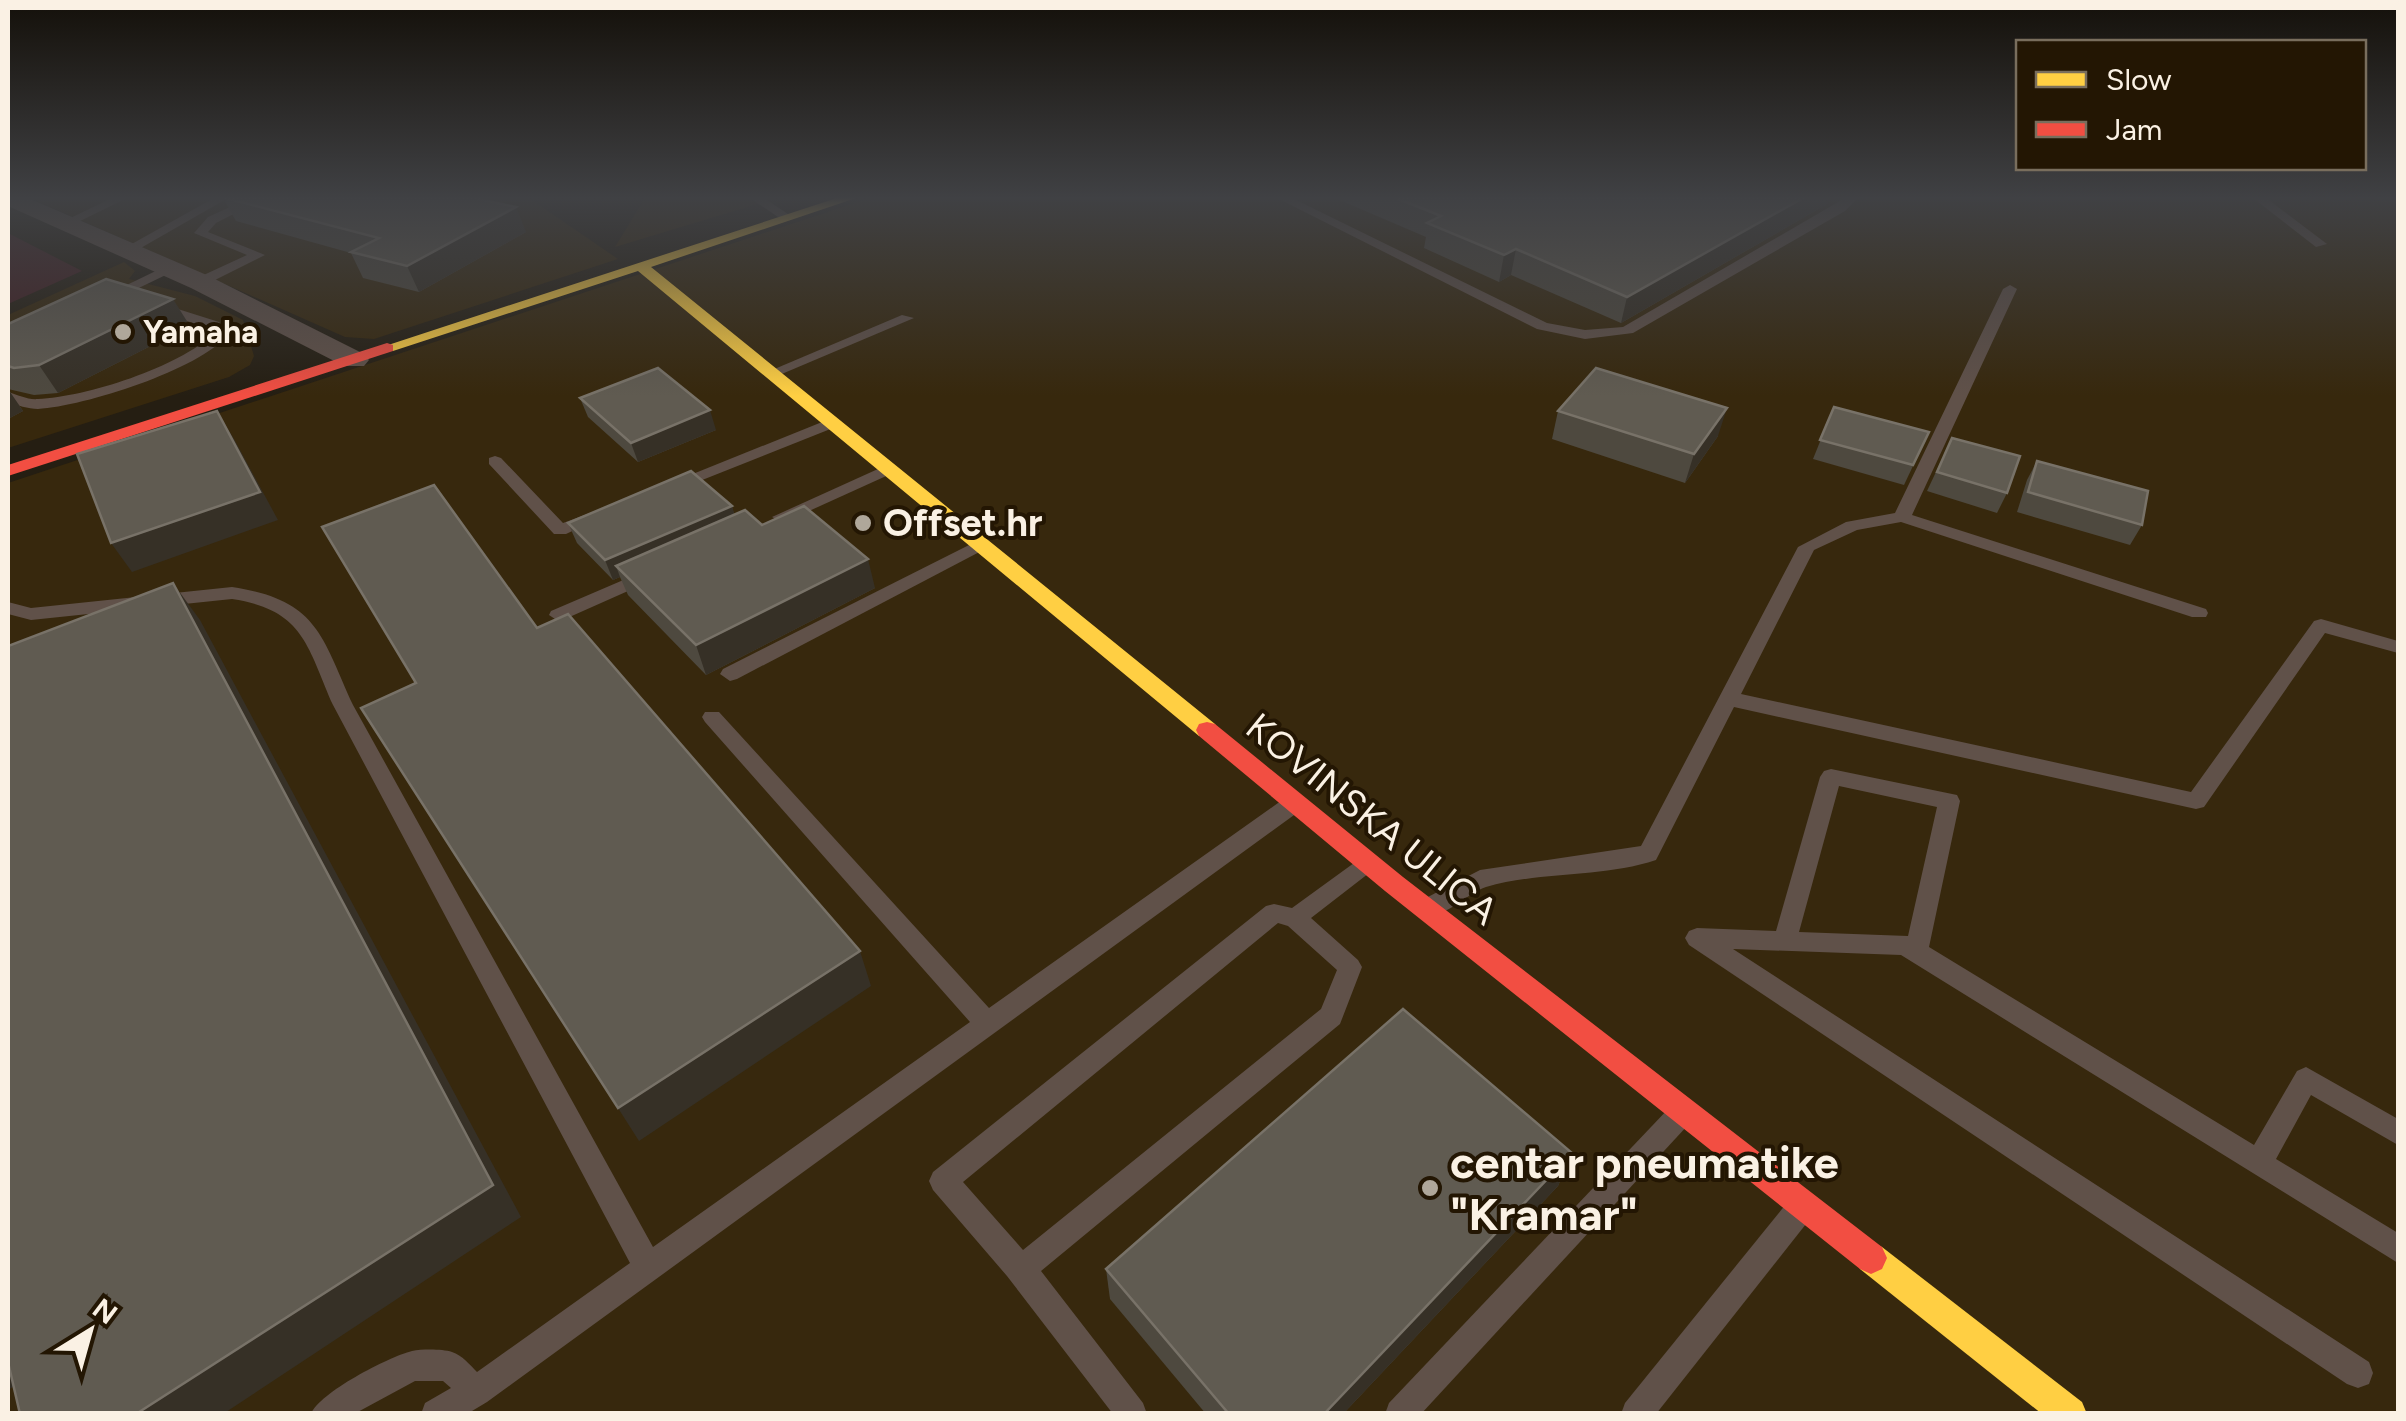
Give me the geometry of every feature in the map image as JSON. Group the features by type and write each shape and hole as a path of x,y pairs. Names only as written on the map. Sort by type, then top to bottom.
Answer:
{"street":[{"path":"158,264 354,360"},
{"path":"8,471 646,264"},
{"name":"KOVINSKA ULICA","path":"641,266 1426,909 2070,1414"}],"lane":[{"path":"200,282 237,264"},
{"path":"1417,264 1542,326 1580,337 1605,337 1628,330 1743,264"},
{"path":"96,303 171,270"},
{"path":"1902,517 2010,289"},
{"path":"8,397 34,405 60,401 194,358 221,335 214,326 194,318 114,295"},
{"path":"772,373 907,318"},
{"path":"646,496 832,422"},
{"path":"496,462 560,530 611,510"},
{"path":"772,521 888,469"},
{"path":"1426,909 1480,880 1648,854 1807,547 1852,526 1902,517 2199,614"},
{"path":"730,674 980,544"},
{"path":"558,615 665,568"},
{"path":"8,608 31,614 232,593 286,604 300,616 343,705 648,1267"},
{"path":"50,633 131,603"},
{"path":"1727,698 2196,801 2322,625 2398,647"},
{"path":"712,717 987,1023"},
{"path":"1784,941 1832,776 1949,801 1916,952"},
{"path":"436,1414 476,1391 1295,802"},
{"path":"1296,918 1368,862"},
{"path":"1020,1270 1332,1016 1350,967 1296,918 1274,913 943,1181 983,1222 1020,1270 1132,1414"},
{"path":"2358,1373 1697,938 1904,944 2398,1249"},
{"path":"2260,1161 2306,1079 2398,1133"},
{"path":"1400,1414 1684,1111"},
{"path":"1636,1414 1804,1204"},
{"path":"326,1414 413,1366 448,1366 476,1391"}],"shaded area":[{"path":"8,264 69,264 82,271 8,304"},
{"path":"119,264 127,264 135,271 129,279 195,296 243,320 254,356 250,365 229,377 8,448 8,315"},
{"path":"180,264 602,264 374,339 345,337"},
{"path":"669,264 2398,264 2398,1413 8,1413 8,483"}],"building":[{"path":"1551,264 1685,264 1627,297"},
{"path":"106,279 173,299 39,365 8,366 8,324"},
{"path":"658,368 710,410 631,443 580,398"},
{"path":"1596,368 1727,408 1694,454 1558,411"},
{"path":"1834,407 1929,432 1913,465 1820,440"},
{"path":"217,411 260,492 111,543 77,454"},
{"path":"1952,438 2020,456 2007,493 1937,472"},
{"path":"2037,461 2148,491 2142,525 2028,492"},
{"path":"691,471 732,506 605,560 568,523"},
{"path":"434,485 537,628 568,614 860,951 618,1108 361,708 416,683 322,527"},
{"path":"804,506 868,559 696,645 616,566 745,510 762,525"},
{"path":"173,583 493,1185 136,1414 20,1414 8,1362 8,646"},
{"path":"1403,1009 1572,1153 1324,1414 1229,1414 1106,1269"}],"traffic: slow":[{"path":"387,348 645,264"},
{"path":"641,266 1207,730"},
{"path":"1871,1258 2070,1414"}],"traffic: jam":[{"path":"8,471 387,348"},
{"path":"1207,730 1394,884 1871,1258"}],"place":[{"name":"Yamaha","path":"123,332"},
{"name":"Offset.hr","path":"863,523"},
{"name":"centar pneumatike \"Kramar\"","path":"1430,1188"}]}
